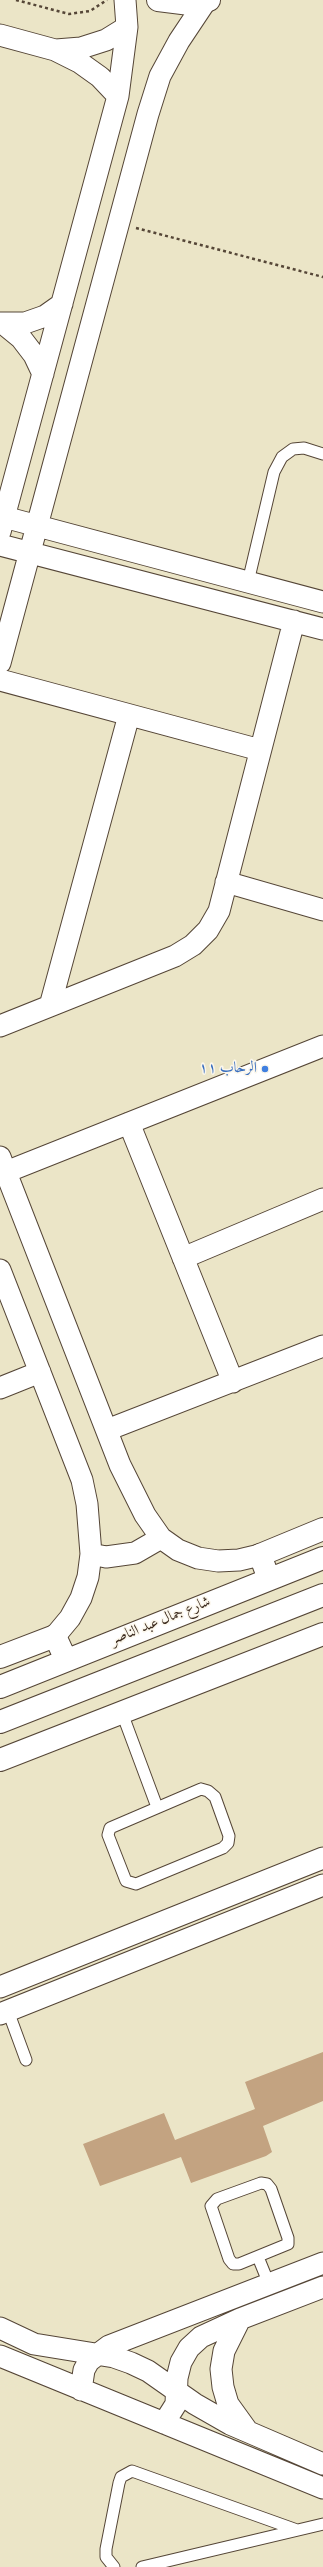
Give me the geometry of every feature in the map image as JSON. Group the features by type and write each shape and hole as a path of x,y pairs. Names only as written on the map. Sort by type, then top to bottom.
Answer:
{"main road":[{"path":"158,0 175,4 207,1"},
{"path":"269,1579 260,1555 323,1529"},
{"name":"شارع جمال عبد الناصر","path":"0,1687 323,1558"},
{"path":"0,1722 323,1594"},
{"path":"0,1760 323,1634"},
{"path":"0,1657 55,1636 66,1660"}],"street":[{"path":"125,0 128,27 118,96 2,525 37,526 323,602"},
{"path":"0,663 148,114 160,76 179,41 207,1"},
{"path":"56,50 81,48 106,40 128,27"},
{"path":"0,35 56,50 100,77 118,96"},
{"path":"2,324 25,323 45,316 62,304"},
{"path":"2,324 21,338 34,355 42,374"},
{"path":"0,545 323,629"},
{"path":"0,1026 175,956 193,945 208,930 218,911 294,621"},
{"path":"0,680 260,750"},
{"path":"50,1006 129,715"},
{"path":"226,882 323,910"},
{"path":"260,1555 240,1560 218,1561 198,1558 178,1550 161,1538 131,1491 3,1164 129,1124 323,1045"},
{"path":"129,1124 233,1382"},
{"path":"183,1258 323,1199"},
{"path":"0,1270 82,1480 90,1523 91,1554 88,1577 81,1598 70,1618 55,1636"},
{"path":"106,1430 323,1346"},
{"path":"0,1388 40,1372"},
{"path":"91,1554 106,1557 135,1553 161,1538"},
{"path":"0,1987 323,1858"},
{"path":"4,2013 323,1885"},
{"path":"75,1957 84,1981"},
{"path":"81,2390 84,2370 96,2354 122,2339 323,2263"},
{"path":"164,2423 176,2404 178,2392 177,2378 181,2362 189,2348 201,2337 240,2319 323,2287"},
{"path":"240,2319 224,2351 221,2369 228,2404 237,2420 249,2433"},
{"path":"0,2328 34,2344 96,2354 131,2363 153,2374 212,2415 249,2433 323,2464"},
{"path":"0,2356 323,2488"}],"lane":[{"path":"248,582 274,472 282,457 293,448 304,448 323,454"},
{"path":"122,1712 157,1807"},
{"path":"201,1789 208,1791 214,1797 229,1836 228,1843 223,1848 136,1884 130,1884 126,1881 108,1835 110,1828 157,1807 201,1789"},
{"path":"4,2013 26,2060"},
{"path":"264,2183 271,2189 289,2241 286,2247 258,2257 236,2265 230,2262 211,2206 217,2199 264,2183"},
{"path":"258,2257 269,2284"},
{"path":"114,2567 106,2557 106,2549 121,2477 132,2471 297,2530"},
{"path":"142,2567 323,2524"}],"path":[{"path":"16,0 69,14 90,11 107,0"},
{"path":"118,224 323,277"}],"building":[{"path":"323,2052 323,2101 263,2126 272,2152 266,2156 191,2183 181,2157 100,2186 83,2144 164,2113 175,2140 255,2109 245,2082"}],"place":[{"name":"الرحاب ١١","path":"265,1069"}]}
